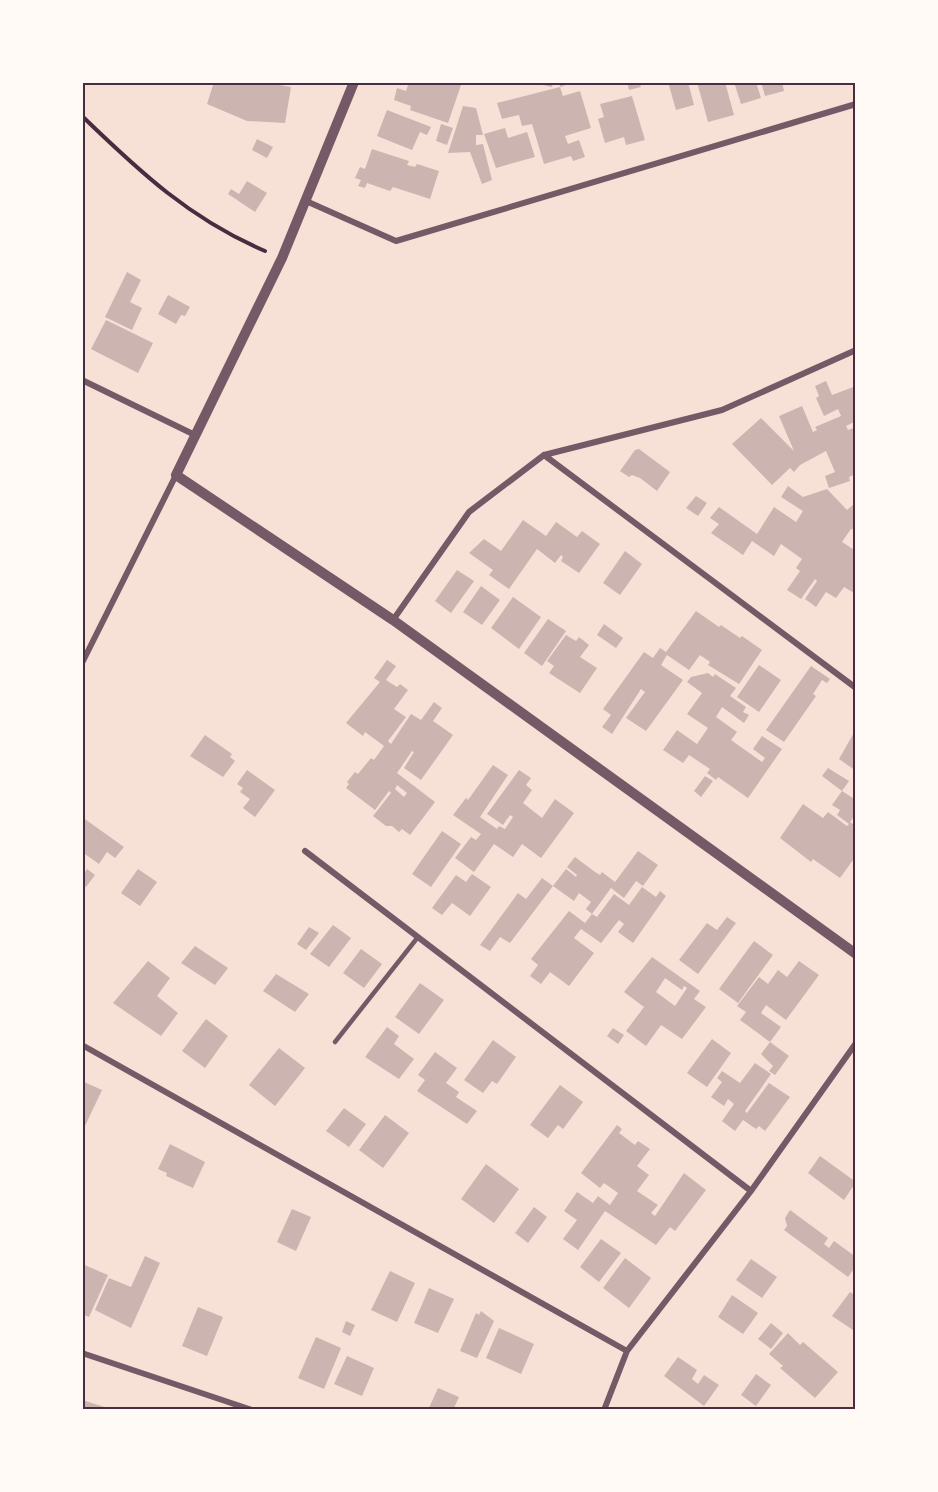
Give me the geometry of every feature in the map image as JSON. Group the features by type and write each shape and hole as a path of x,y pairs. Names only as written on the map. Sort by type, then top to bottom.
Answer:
{"street":[{"path":"82,663 282,258 352,84"},
{"path":"306,201 396,241 855,104"},
{"path":"393,620 469,512 544,455 722,410 855,350"},
{"path":"82,380 195,435"},
{"path":"544,455 855,688"},
{"path":"176,475 393,620 855,954"},
{"path":"305,851 751,1191"},
{"path":"604,1410 627,1351 751,1191 855,1043"},
{"path":"82,1046 627,1351"},
{"path":"82,1353 252,1410"}],"lane":[{"path":"335,1042 418,937"}],"path":[{"path":"82,116 147,180 229,236 282,258"}],"building":[{"path":"214,82 263,82 291,87 285,123 247,121 207,104"},
{"path":"409,82 454,82 461,85 448,123 410,110 411,106 394,100 397,88 406,91"},
{"path":"530,82 553,82 552,87"},
{"path":"560,82 574,82 560,87"},
{"path":"627,82 639,82 641,87 629,90"},
{"path":"668,82 688,82 694,105 676,110"},
{"path":"697,82 725,82 734,115 708,122"},
{"path":"734,82 756,82 761,98 741,104"},
{"path":"761,82 782,82 784,91 765,96"},
{"path":"560,87 563,96 580,91 591,128 565,136 568,144 579,140 585,157 573,161 571,156 544,164 532,124 522,126 519,115 502,119 497,103"},
{"path":"632,96 645,140 626,145 624,137 605,143 598,119 604,117 600,104"},
{"path":"463,106 476,108 483,135 476,135 476,145 483,144 492,180 482,184 470,152 448,153"},
{"path":"387,110 431,127 427,135 420,132 412,150 377,136"},
{"path":"441,124 453,128 447,145 436,141"},
{"path":"505,128 508,138 527,132 535,157 496,168 484,134"},
{"path":"257,139 273,147 267,158 252,150"},
{"path":"372,149 409,161 407,165 415,167 417,164 439,171 430,199 393,187 390,191 367,183 365,188 358,186 361,180 355,178 360,167 365,169"},
{"path":"247,181 267,193 255,212 228,194 231,189 239,194"},
{"path":"127,272 141,280 130,302 142,308 132,330 105,317"},
{"path":"168,295 190,307 185,316 181,315 176,324 158,314"},
{"path":"106,320 153,343 138,373 91,349"},
{"path":"826,381 832,395 856,386 856,421 846,426 848,430 856,427 856,474 849,477 850,481 829,488 825,476 835,472 826,451 800,465 794,472 790,468 772,485 732,444 761,418 794,451 779,416 802,406 813,432 817,430 815,427 841,416 838,409 824,416 816,398 819,396 815,386"},
{"path":"639,449 670,472 657,491 640,478 632,475 629,477 620,471 635,450"},
{"path":"788,486 803,497 827,489 847,510 855,503 853,500 856,497 856,530 851,529 842,542 856,551 856,594 844,587 836,598 826,592 816,607 805,599 817,581 815,579 801,599 787,590 800,571 796,568 802,559 781,544 774,556 752,541 743,555 711,533 719,524 710,518 719,507 757,534 774,507 796,522 803,511 781,497"},
{"path":"696,496 707,503 698,516 686,508"},
{"path":"523,520 546,536 556,522 577,537 582,531 600,544 579,573 561,561 563,557 561,555 555,563 537,549 509,589 489,575 493,570 469,553 484,539 501,551"},
{"path":"625,551 642,564 620,595 603,583"},
{"path":"457,570 474,581 451,613 435,601"},
{"path":"481,586 500,600 482,625 463,612"},
{"path":"513,597 541,617 519,649 491,628"},
{"path":"696,611 719,627 721,625 740,638 742,636 762,650 739,684 708,665 710,662 700,655 689,670 667,655 661,665 683,680 646,731 626,718 645,692 641,689 612,734 602,727 611,715 603,709 644,652 653,658 660,648 666,652"},
{"path":"548,619 566,631 542,666 524,653"},
{"path":"604,624 623,638 616,648 597,635"},
{"path":"566,635 576,641 579,637 589,645 580,657 597,668 580,693 549,673 554,666 547,661"},
{"path":"387,660 396,666 386,680 397,687 400,684 408,690 394,709 406,717 388,741 391,744 411,714 421,720 434,702 442,708 433,721 453,735 421,780 404,768 414,752 412,751 397,773 435,802 410,835 402,829 399,832 392,826 386,826 373,816 391,793 389,791 375,810 346,788 349,784 347,782 355,772 358,774 371,758 374,760 384,746 365,732 363,736 346,723 380,682 374,678","holes":["397,785 407,793 404,797 395,789"]},
{"path":"759,665 781,680 759,712 737,697"},
{"path":"811,666 830,679 827,683 822,680 813,694 816,696 784,742 766,730"},
{"path":"708,673 713,677 715,674 736,688 730,696 746,707 743,712 749,715 744,723 722,707 716,717 737,732 731,740 762,762 765,758 753,749 762,736 782,749 748,798 718,777 716,780 707,773 710,769 689,755 683,763 663,750 677,730 697,744 708,728 687,714 702,693 687,682 691,677"},
{"path":"856,729 856,771 839,759"},
{"path":"205,735 232,754 230,757 235,761 223,777 190,756"},
{"path":"493,765 508,775 480,817 497,829 499,826 505,829 513,817 510,815 503,825 487,814 519,770 531,778 526,785 532,790 523,803 542,818 555,799 574,813 541,858 522,844 513,857 494,844 474,872 455,858 471,837 476,840 481,834 453,815 466,798 468,800"},
{"path":"828,768 849,781 842,791 822,776"},
{"path":"247,770 275,790 255,817 243,808 250,799 240,792 243,788 237,784"},
{"path":"705,776 713,781 701,797 694,791"},
{"path":"842,791 856,800 856,819 853,818 850,822 856,826 856,856 840,878 813,859 811,862 780,838 803,804 823,818 828,812 847,826 849,824 837,815 840,810 832,805"},
{"path":"82,817 124,847 115,858 107,852 99,864 82,852"},
{"path":"442,831 461,844 431,887 412,874"},
{"path":"638,851 658,865 643,886 636,881 624,898 611,888 592,914 586,909 591,902 579,893 574,901 553,886 566,869 576,877 577,875 567,867 575,857 595,872 600,875 602,872 615,882"},
{"path":"87,869 95,875 86,887 82,884 82,876"},
{"path":"138,869 157,882 140,906 121,893"},
{"path":"472,874 491,887 470,916 452,903 442,915 432,908 456,875 466,882"},
{"path":"542,878 553,886 510,943 500,937 490,951 480,945 518,893 526,899"},
{"path":"642,887 656,897 660,891 666,896 633,943 618,932 624,924 619,920 601,943 581,929 574,938 594,953 569,986 550,972 541,984 530,976 538,965 531,959 569,911 585,923 592,914 597,917 614,894 629,905"},
{"path":"727,917 736,923 698,974 679,960 707,923 717,930"},
{"path":"333,925 351,938 329,967 310,954"},
{"path":"309,927 319,933 306,950 297,944"},
{"path":"754,941 773,955 738,1003 719,989"},
{"path":"195,946 228,968 215,985 181,963"},
{"path":"361,949 382,964 364,988 343,973"},
{"path":"652,957 700,991 694,999 706,1007 682,1039 661,1025 646,1046 626,1031 644,1007 624,992","holes":["665,978 682,990 684,986 687,988 675,1006 656,992"]},
{"path":"148,961 170,978 157,996 178,1013 161,1036 113,1003"},
{"path":"799,961 819,975 786,1020 766,1005 761,1013 781,1027 770,1042 740,1020 746,1012 737,1006 759,977 768,984 778,970 787,977"},
{"path":"276,974 309,994 295,1012 263,991"},
{"path":"420,983 444,1000 419,1034 395,1017"},
{"path":"206,1019 228,1036 205,1068 182,1051"},
{"path":"387,1027 399,1036 394,1044 414,1059 399,1079 365,1057"},
{"path":"613,1028 624,1035 618,1044 607,1036"},
{"path":"712,1039 731,1053 707,1087 687,1073"},
{"path":"493,1040 516,1057 497,1084 492,1081 483,1093 464,1080"},
{"path":"770,1042 789,1056 775,1075 769,1071 773,1066 761,1054"},
{"path":"279,1048 305,1068 275,1106 249,1085"},
{"path":"435,1052 457,1068 446,1083 459,1092 456,1097 477,1111 467,1124 417,1091 425,1080 418,1075"},
{"path":"755,1063 771,1074 745,1111 747,1113 769,1083 790,1097 765,1131 759,1126 756,1129 743,1120 735,1131 722,1121 734,1104 728,1099 724,1106 711,1097 722,1082 717,1078 722,1071 740,1083"},
{"path":"82,1081 102,1090 85,1126 82,1126"},
{"path":"560,1085 583,1102 563,1129 558,1125 548,1138 530,1125"},
{"path":"344,1108 366,1124 349,1147 326,1131"},
{"path":"385,1115 409,1133 383,1168 359,1150"},
{"path":"617,1125 622,1129 619,1133 635,1145 638,1141 650,1149 637,1166 649,1175 637,1191 658,1205 651,1213 655,1216 684,1173 706,1190 675,1231 670,1227 656,1245 605,1211 578,1250 563,1239 577,1220 564,1211 577,1192 593,1203 598,1196 610,1205 618,1193 604,1183 600,1188 581,1173"},
{"path":"170,1144 205,1162 193,1188 166,1176 167,1173 158,1169"},
{"path":"820,1156 856,1182 844,1200 808,1173"},
{"path":"486,1164 519,1189 494,1223 461,1199"},
{"path":"534,1207 547,1217 528,1243 515,1233"},
{"path":"292,1209 311,1217 296,1251 277,1242"},
{"path":"790,1210 828,1238 824,1244 829,1248 834,1241 856,1257 856,1266 848,1277 784,1230 787,1226 785,1218"},
{"path":"601,1239 621,1253 599,1282 580,1267"},
{"path":"145,1256 160,1263 131,1328 95,1310 109,1278 131,1287"},
{"path":"625,1258 651,1278 629,1308 603,1288"},
{"path":"751,1259 777,1277 762,1298 736,1280"},
{"path":"82,1264 108,1275 89,1317 82,1314"},
{"path":"390,1271 415,1283 397,1322 371,1310"},
{"path":"429,1288 454,1299 438,1333 414,1323"},
{"path":"850,1292 856,1296 856,1332 832,1316"},
{"path":"732,1295 758,1313 743,1334 718,1317"},
{"path":"198,1307 223,1317 207,1356 182,1346"},
{"path":"481,1311 494,1321 477,1358 460,1351 476,1313 479,1315"},
{"path":"346,1321 355,1325 350,1336 342,1332"},
{"path":"771,1323 783,1333 771,1349 758,1339"},
{"path":"499,1328 534,1344 521,1374 486,1358"},
{"path":"788,1333 800,1345 803,1342 838,1372 815,1398 780,1368 783,1366 769,1354"},
{"path":"316,1337 341,1348 324,1389 298,1378"},
{"path":"347,1356 374,1368 362,1396 334,1384"},
{"path":"678,1357 697,1370 692,1379 698,1384 704,1375 719,1385 704,1406 664,1376"},
{"path":"756,1374 771,1385 756,1406 741,1395"},
{"path":"438,1388 459,1397 453,1410 428,1410"},
{"path":"82,1400 111,1409 111,1410 82,1410"}]}
